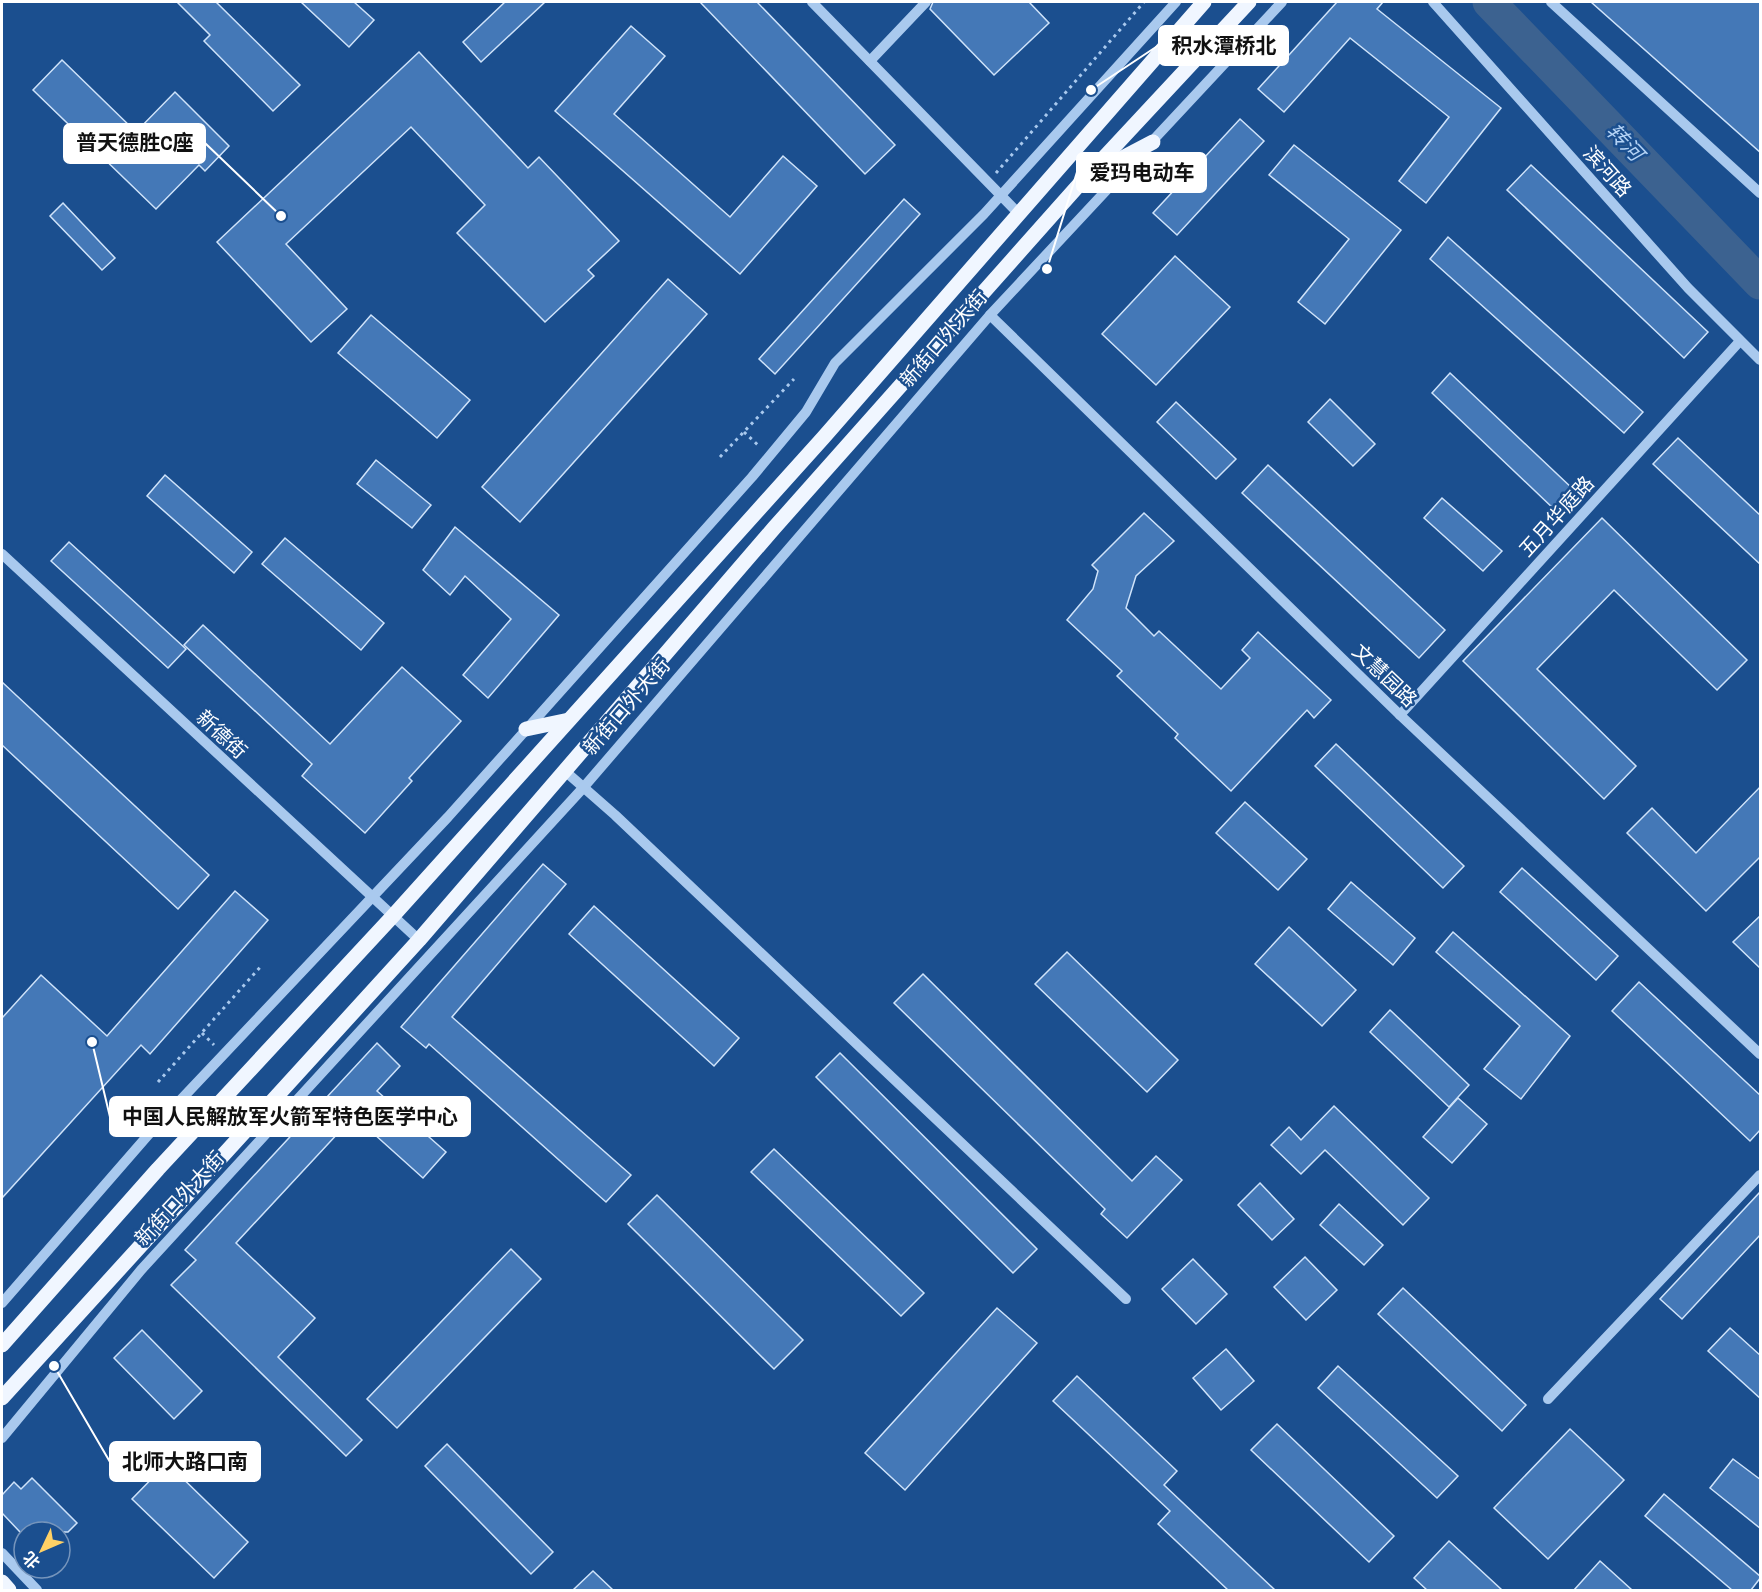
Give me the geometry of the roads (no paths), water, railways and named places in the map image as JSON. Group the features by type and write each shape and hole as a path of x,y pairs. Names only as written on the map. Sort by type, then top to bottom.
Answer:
{"main road":[{"name":"新街口外大街","path":"2,1345 198,1124 392,917 815,446 1204,2"},
{"name":"新街口外大街","path":"2,1398 418,940 566,772 774,528 1085,178 1249,2"},
{"path":"1085,178 1153,141"},
{"path":"526,729 569,720"},
{"path":"2,1582 9,1590"}],"street":[{"path":"812,2 1018,213"},
{"path":"870,61 926,2"},
{"path":"2,1303 156,1126 372,898 752,477 806,412 836,363 1001,196 1176,2"},
{"name":"新街口外大街","path":"2,1438 141,1270 583,788 990,315 1282,2"},
{"name":"滨河路","path":"1433,2 1674,272 1761,360"},
{"path":"1551,2 1761,193"},
{"name":"文慧园路","path":"990,315 1400,716 1761,1054"},
{"name":"五月华庭路","path":"1400,716 1740,341"},
{"name":"新德街","path":"2,554 418,940"},
{"path":"566,772 615,814 1126,1299"},
{"path":"1548,1399 1761,1175"},
{"path":"2,1553 37,1590"}],"waterway":[{"name":"转河","path":"1489,2 1760,283"}],"place":[{"name":"积水潭桥北","path":"1091,90"},
{"name":"普天德胜C座","path":"281,216"},
{"name":"爱玛电动车","path":"1047,269"},
{"name":"中国人民解放军火箭军特色医学中心","path":"92,1042"},
{"name":"北师大路口南","path":"54,1366"}]}
